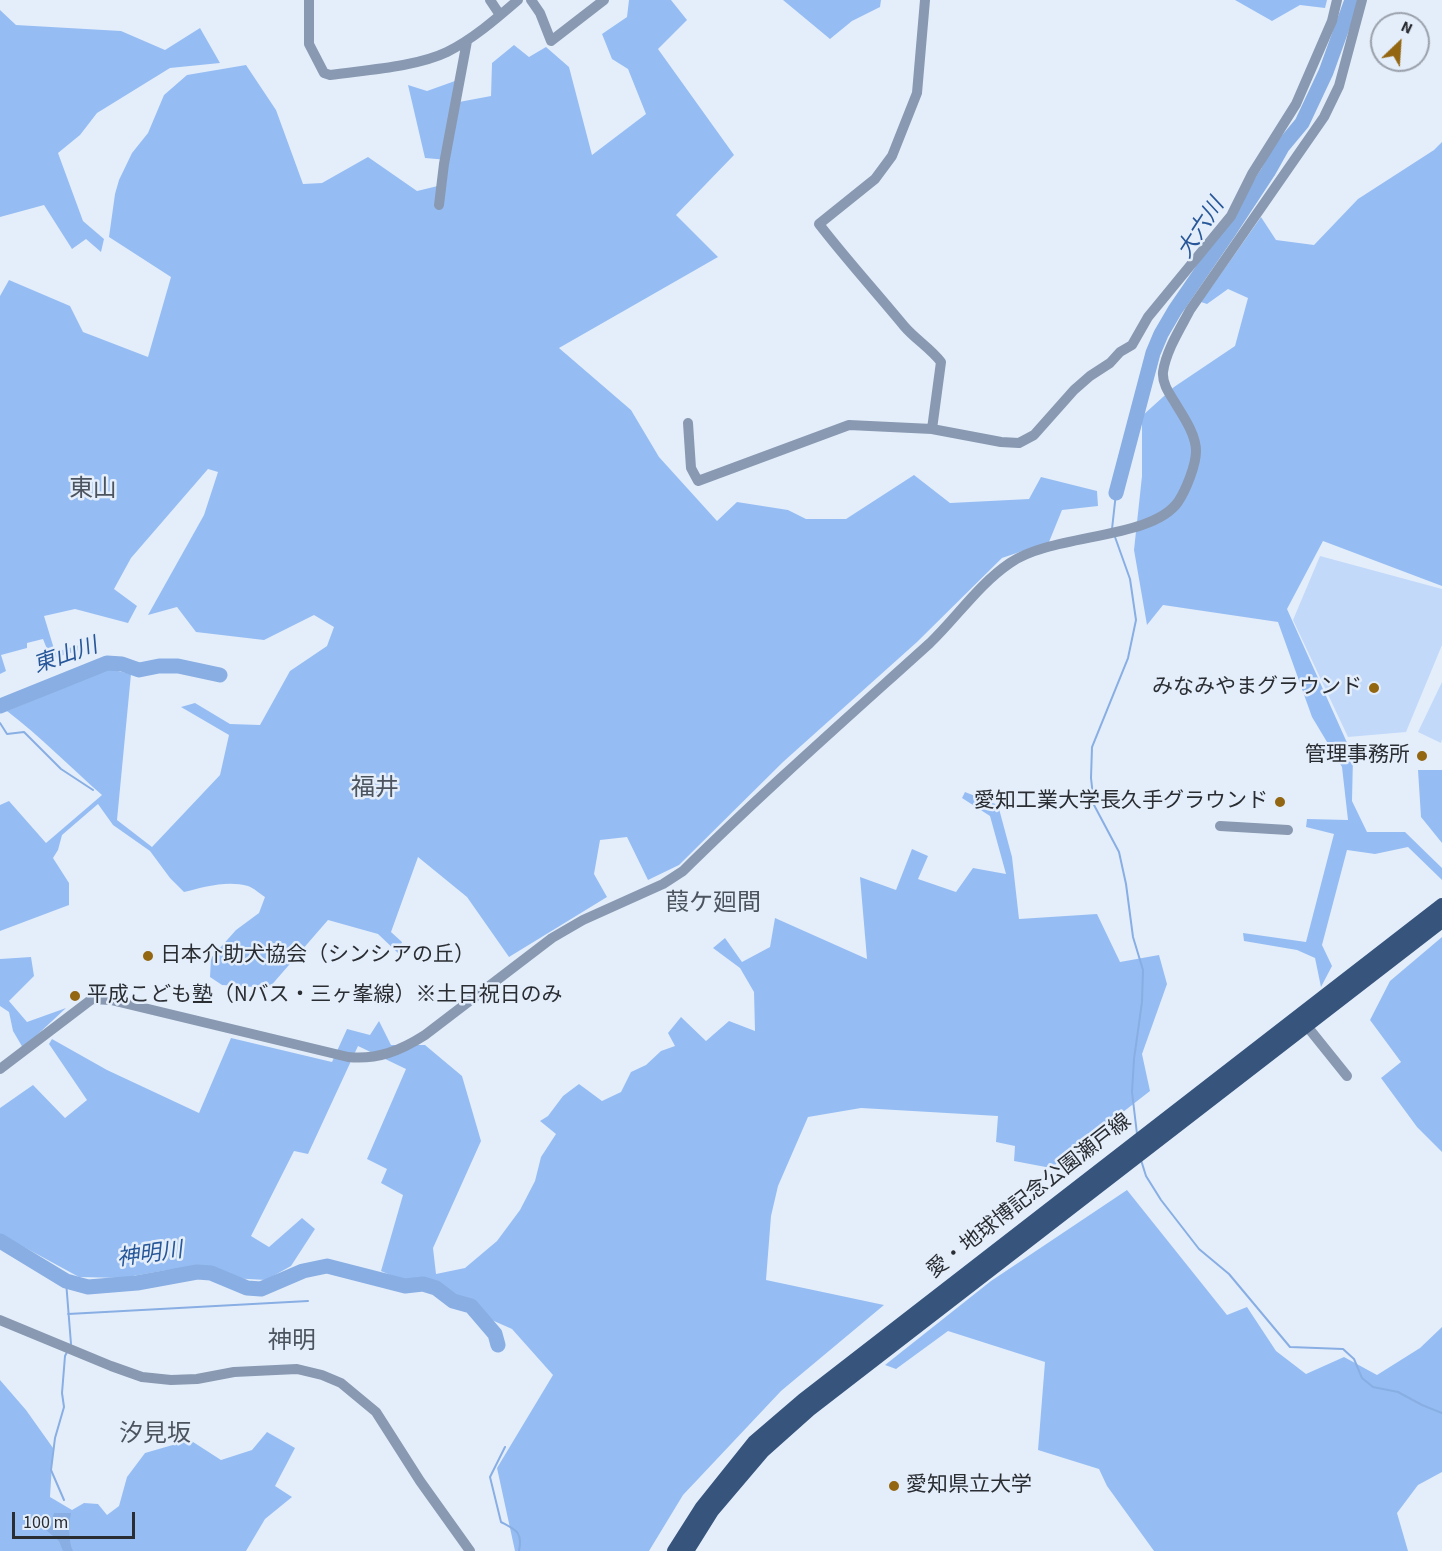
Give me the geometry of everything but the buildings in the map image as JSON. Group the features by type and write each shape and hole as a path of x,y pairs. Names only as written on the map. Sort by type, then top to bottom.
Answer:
{"main road":[{"name":"愛・地球博記念公園瀬戸線","path":"1303,1021 1442,905"},
{"name":"愛・地球博記念公園瀬戸線","path":"687,1551 712,1511 763,1451 808,1410 1230,1075 1442,921"},
{"name":"愛・地球博記念公園瀬戸線","path":"674,1551 702,1507 754,1442 810,1395 1126,1158"}],"street":[{"path":"309,0 309,44 324,73 330,75 397,65 437,56 467,41 518,0"},
{"path":"490,0 500,15"},
{"path":"531,0 540,12 551,41 604,0"},
{"path":"925,0 917,93 892,156 875,179 819,224 869,287 940,362 932,429"},
{"path":"688,423 691,468 698,481 849,425 932,429 1001,442 1019,443 1034,435 1074,390 1132,345 1148,317 1231,216 1252,174 1296,104 1332,21 1337,0"},
{"path":"0,1069 92,999 111,1000 348,1057 365,1058 387,1054 405,1047 425,1035 552,938 583,920 663,884 683,871 937,636 991,578 1009,563 1025,554 1071,540 1129,529 1160,518 1178,503 1190,478 1196,451 1190,428 1165,385 1163,373 1167,358 1190,310 1324,117 1339,86 1362,0"},
{"path":"439,205 444,164 467,41"},
{"path":"1220,826 1288,830"},
{"path":"1303,1021 1347,1076"},
{"path":"0,1320 142,1377 171,1380 234,1372 297,1369 340,1383 376,1412 420,1481 470,1551"}],"shaded area":[{"path":"629,0 671,0 687,20 658,49 734,155 676,215 718,257 559,348 631,410 659,457 717,521 737,502 788,510 806,519 846,519 914,475 950,503 1029,499 1041,477 1097,491 1098,506 1062,510 1049,542 1002,558 917,642 783,762 679,865 648,880 627,837 600,840 594,874 607,897 509,957 467,897 418,857 391,932 402,942 398,953 378,934 328,920 269,988 222,985 210,977 211,958 236,930 259,913 265,897 248,886 240,884 216,885 184,892 170,878 150,851 113,825 98,804 62,835 53,858 69,883 69,905 0,931 0,805 9,801 46,843 102,795 7,711 109,669 131,674 117,820 152,847 220,775 229,735 181,707 195,703 230,724 260,725 290,671 327,646 334,627 314,615 264,640 196,632 177,607 148,615 204,515 218,472 208,469 131,558 114,589 137,606 128,623 75,609 44,616 55,652 83,644 83,649 51,659 43,639 27,643 27,648 1,655 6,671 0,674 0,296 9,280 70,306 83,332 148,357 171,277 109,237 115,194 132,153 148,133 164,95 187,75 246,65 276,110 303,184 322,183 368,157 417,191 446,184 448,160 425,158 408,85 427,91 455,81 459,102 491,96 492,63 514,45 529,57 546,47 569,67 592,155 646,114 628,69 612,59 602,34 627,17"},
{"path":"783,0 881,0 880,7 852,21 830,39"},
{"path":"1235,0 1327,0 1325,8 1300,5 1272,21"},
{"path":"0,10 16,25 121,31 165,50 200,28 220,63 170,68 97,113 80,135 58,153 83,221 104,239 101,252 86,239 72,249 44,205 0,217"},
{"path":"1442,142 1442,586 1323,541 1287,609 1353,756 1352,801 1367,832 1405,832 1442,868 1442,880 1408,847 1375,854 1347,850 1322,945 1332,966 1321,987 1315,958 1297,950 1244,941 1243,933 1306,942 1334,834 1306,827 1307,819 1348,820 1342,767 1312,717 1278,622 1163,605 1147,625 1134,550 1142,476 1142,416 1174,387 1235,346 1248,298 1228,289 1207,304 1201,302 1261,217 1276,240 1314,245 1358,199 1434,150"},
{"name":"みなみやまグラウンド","path":"1320,556 1442,589 1442,645 1406,732 1348,737 1293,620"},
{"path":"1442,682 1442,739 1441,743 1418,732"},
{"path":"1418,770 1442,770 1442,843 1421,817"},
{"path":"965,792 998,805 1012,857 1019,919 1097,914 1120,962 1159,955 1167,984 1142,1054 1150,1091 1051,1168 1014,1161 1015,1146 996,1142 998,1116 861,1108 808,1117 778,1186 771,1216 766,1280 884,1305 781,1391 683,1495 649,1551 515,1551 497,1468 553,1375 512,1329 381,1271 403,1195 381,1183 387,1169 367,1159 406,1069 358,1046 308,1154 294,1151 251,1236 269,1247 302,1218 315,1229 291,1266 266,1280 231,1278 211,1268 167,1270 122,1278 79,1277 0,1234 0,1108 33,1085 65,1118 87,1100 49,1044 52,1039 107,1070 199,1113 231,1038 332,1062 347,1029 370,1035 379,1021 391,1045 425,1045 462,1076 481,1141 433,1248 436,1274 465,1268 497,1241 520,1210 535,1181 541,1157 556,1134 540,1121 548,1116 563,1096 579,1084 602,1101 621,1092 631,1072 646,1065 661,1051 675,1046 668,1033 681,1017 706,1041 729,1021 755,1031 754,992 740,968 713,948 725,938 742,962 770,947 775,918 867,959 860,877 896,890 912,849 928,856 918,879 956,892 973,868 1006,874 990,816 962,798"},
{"path":"1442,937 1442,1152 1417,1127 1381,1078 1401,1062 1370,1020 1390,981"},
{"path":"31,957 34,976 9,1001 27,1022 66,1008 23,1048 13,1031 9,1012 0,1006 0,959"},
{"path":"1127,1190 1227,1315 1247,1307 1276,1351 1306,1374 1344,1357 1377,1375 1420,1348 1442,1327 1442,1472 1418,1485 1397,1513 1408,1551 1154,1551 1107,1486 1099,1469 1038,1450 1045,1362 948,1331 896,1369 885,1365 991,1281"},
{"path":"0,1380 26,1410 53,1448 50,1497 72,1510 84,1503 98,1504 107,1515 119,1506 127,1477 145,1453 190,1440 221,1460 252,1450 267,1432 295,1448 275,1486 292,1497 265,1519 246,1551 0,1551"},
{"path":"54,1513 71,1513 69,1527 73,1551 63,1551 59,1541 46,1530 51,1524"}],"waterway":[{"name":"大六川","path":"1116,493 1153,353 1161,334 1268,172 1282,147 1302,123 1326,72 1352,0"},
{"path":"1112,529 1116,493"},
{"path":"1115,537 1130,579 1136,620 1128,658 1092,747 1091,778 1094,805 1119,852 1133,937 1143,970 1142,1002 1132,1092 1137,1134"},
{"name":"東山川","path":"0,706 107,663 122,664 139,670 159,666 178,666 220,675"},
{"path":"0,723 7,734 24,732 61,769 93,790"},
{"path":"1141,1160 1146,1176 1161,1200 1199,1249 1229,1274 1290,1347 1343,1349 1354,1359 1362,1378 1373,1387 1398,1392 1442,1413"},
{"name":"神明川","path":"0,1241 66,1281 88,1287 137,1283 197,1272 211,1273 247,1288 261,1289 303,1271 327,1266 405,1286 423,1284 436,1288 453,1301 471,1306 495,1334 498,1345"},
{"path":"66,1281 71,1344"},
{"path":"68,1314 308,1301"},
{"path":"64,1500 51,1470 55,1438 64,1407 62,1393 67,1352"},
{"path":"505,1447 490,1477 501,1522 517,1532 520,1540 519,1551"}],"place":[{"name":"みなみやまグラウンド","path":"1374,688"},
{"name":"管理事務所","path":"1422,756"},
{"name":"愛知工業大学長久手グラウンド","path":"1280,802"},
{"name":"日本介助犬協会（シンシアの丘）","path":"148,956"},
{"name":"平成こども塾（Nバス・三ヶ峯線）※土日祝日のみ","path":"75,996"},
{"name":"愛知県立大学","path":"894,1486"}],"district":[{"name":"東山","path":"93,491"},
{"name":"福井","path":"375,790"},
{"name":"葭ケ廻間","path":"713,905"},
{"name":"神明","path":"292,1343"},
{"name":"汐見坂","path":"155,1436"}]}
